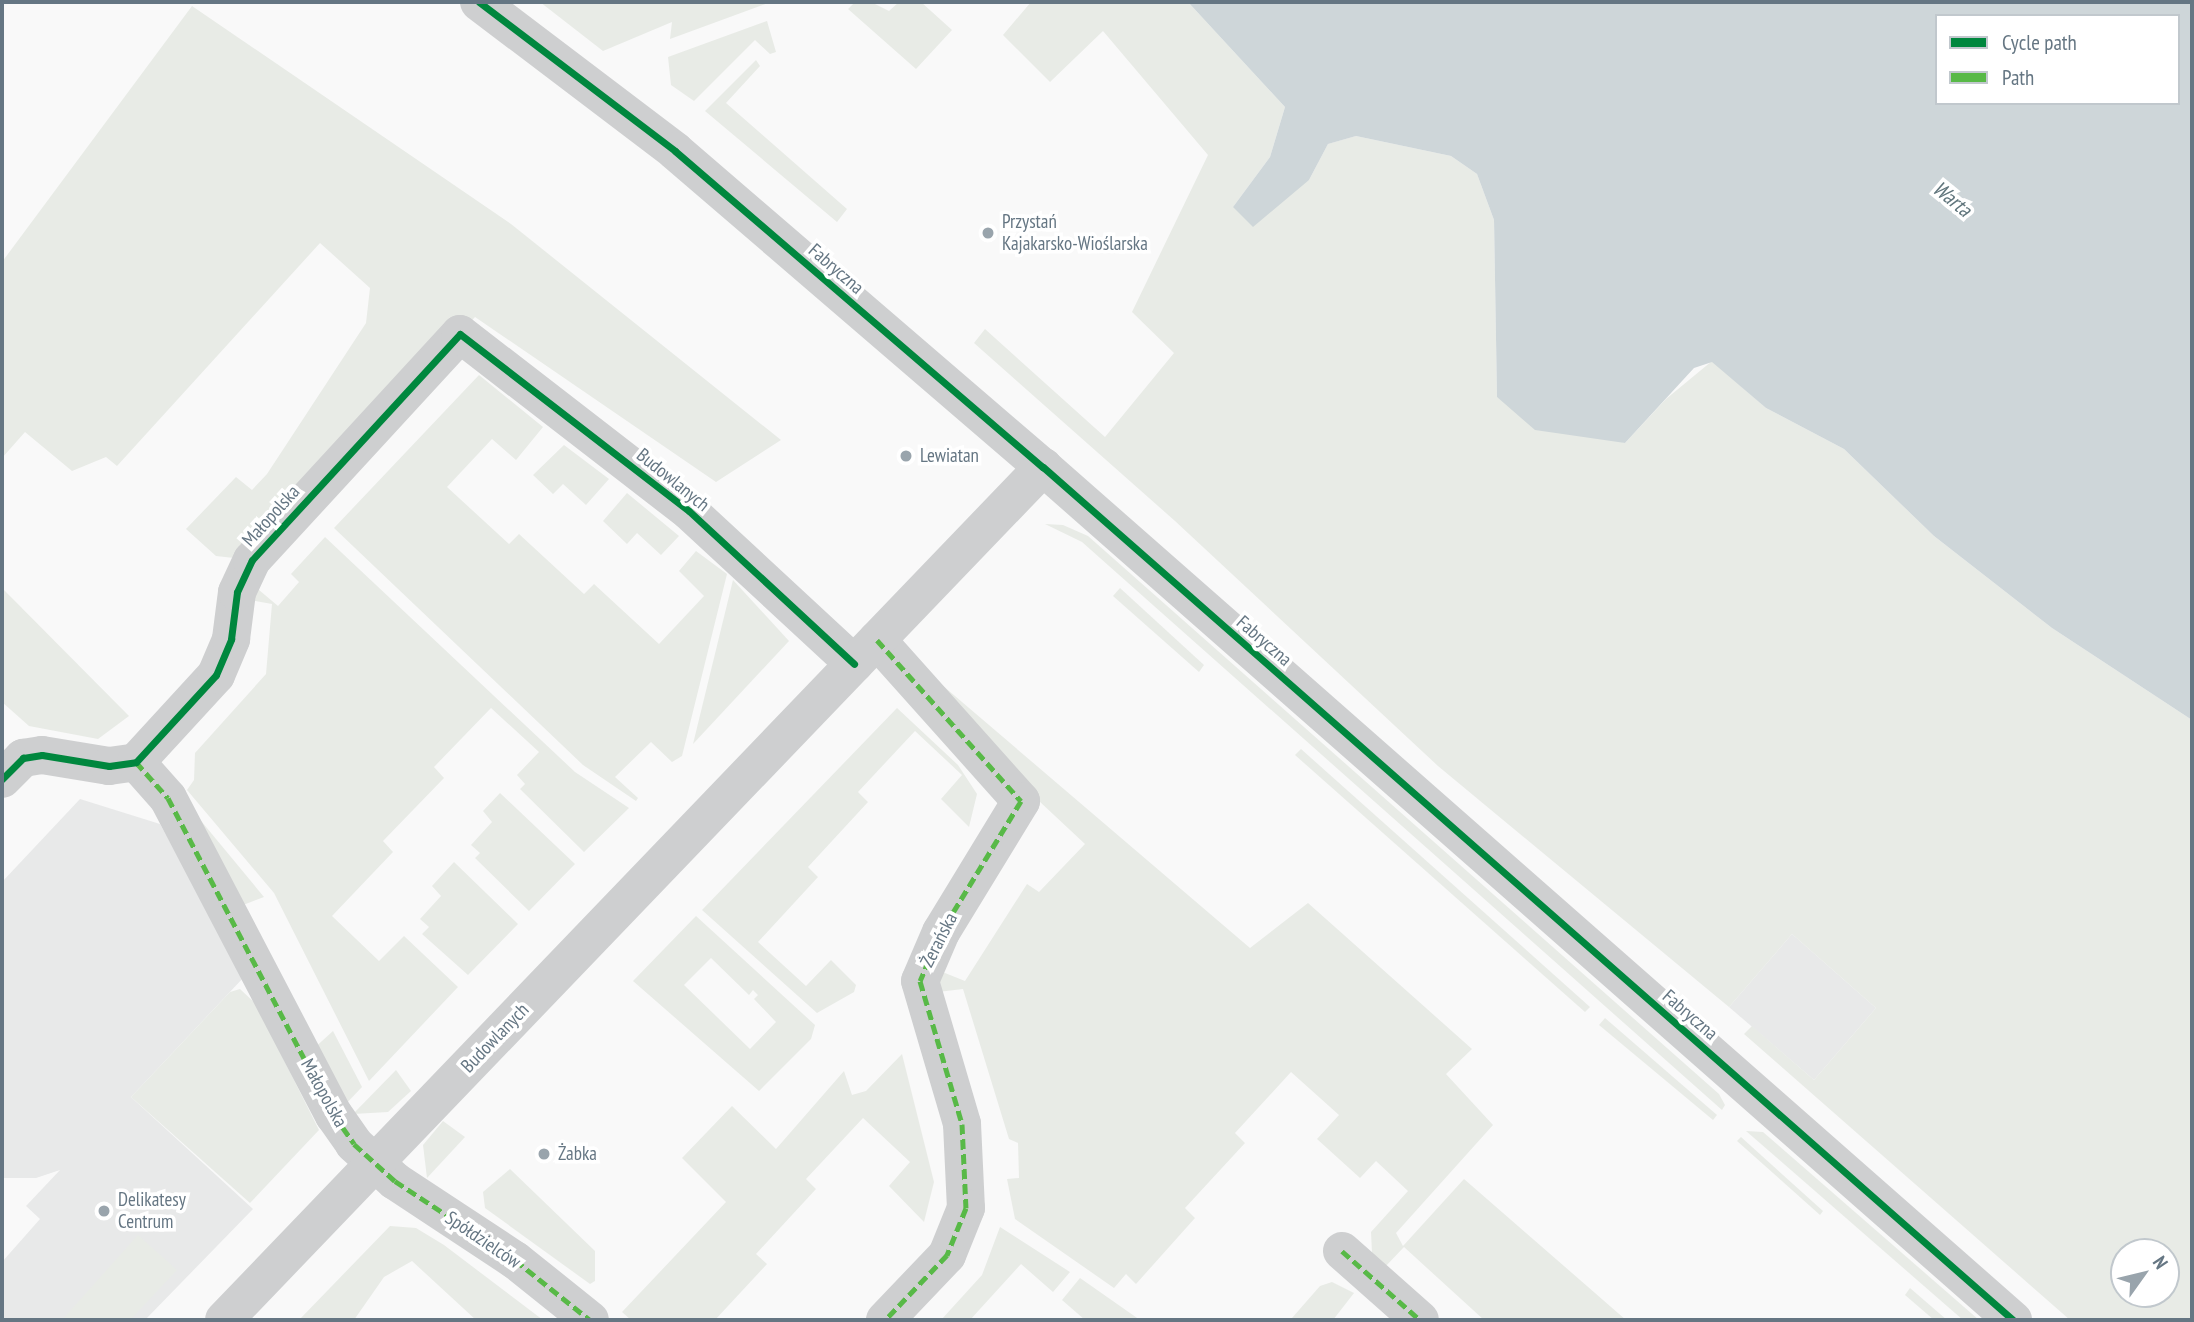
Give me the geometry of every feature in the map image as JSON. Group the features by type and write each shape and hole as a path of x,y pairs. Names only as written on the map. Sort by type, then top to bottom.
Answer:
{"street":[{"name":"Fabryczna","path":"480,2 674,151 1043,467 2013,1320"},
{"name":"Budowlanych","path":"460,334 866,652"},
{"name":"Małopolska","path":"375,1163 337,1122 168,798 136,762 216,675 230,639 237,592 252,560 460,334"},
{"name":"Budowlanych","path":"224,1320 1043,467"},
{"name":"Żerańska","path":"866,652 1021,801 941,932 920,981 962,1124 966,1208 947,1255 885,1320"},
{"path":"2,779 23,758 42,755 109,766 136,762"},
{"name":"Spółdzielców","path":"375,1163 417,1198 514,1260 590,1320"},
{"path":"1342,1251 1420,1320"}],"shaded area":[{"path":"540,2 771,2 670,39 672,22 603,51"},
{"path":"855,2 871,2 889,11 899,2 921,2 952,30 916,69 848,9"},
{"path":"1031,2 1188,2 1285,107 1270,157 1233,207 1309,180 1328,144 1356,136 1451,156 1477,174 1494,220 1497,397 1625,443 1666,399 1712,361 1766,408 1844,449 1934,536 2052,628 2192,720 2192,1320 2070,1320 1744,1034 1752,1026 1814,1080 1876,1008 1792,934 1729,1007 1438,766 1175,521 974,343 985,329 1105,437 1174,353 1132,312 1208,155 1103,31 1050,82 1003,35"},
{"path":"192,6 511,224 781,440 716,482 475,317 252,560 216,556 186,529 236,477 252,490 267,474 366,323 370,288 320,243 117,466 106,457 72,471 25,432 2,458 2,262"},
{"path":"767,21 776,52 770,54 755,40 694,101 671,85 668,57"},
{"path":"756,60 760,66 726,103 847,209 837,222 705,111"},
{"path":"479,375 543,427 516,460 492,439 447,487 509,544 519,534 584,594 594,584 659,644 704,596 679,571 696,551 727,574 682,756 672,762 651,742 615,777 638,798 636,801 583,765 334,528"},
{"path":"564,445 609,479 586,505 563,484 553,494 533,475"},
{"path":"627,493 679,536 661,555 637,533 627,544 603,521"},
{"path":"1045,524 1063,525 1088,536 1719,1094 1725,1105 1722,1110 1082,542"},
{"path":"325,537 575,772 629,808 584,852 520,789 525,784 517,775 539,752 491,708 434,767 444,778 383,841 393,852 332,916 379,961 404,936 458,987 369,1081 274,893 187,790 194,780 195,753 266,674 272,604 249,600 253,585 278,606 299,582 291,574"},
{"path":"733,580 789,641 693,744"},
{"path":"2,588 129,716 98,739 29,726 2,702"},
{"path":"1120,588 1204,665 1199,672 1113,596"},
{"path":"928,673 1250,948 1308,903 1472,1049 1446,1074 1493,1125 1396,1233 1403,1246 1464,1179 1626,1320 1484,1320 1404,1247 1385,1267 1372,1253 1371,1232 1408,1191 1376,1161 1360,1178 1317,1139 1339,1115 1291,1072 1235,1133 1245,1143 1185,1208 1195,1218 1136,1284 1126,1274 1114,1288 1015,1219 1007,1179 1019,1178 1018,1143 1009,1139 963,989 938,992 940,971 965,981 1027,884 1039,892 1085,844 1039,801"},
{"path":"897,708 958,765 977,794 969,827 941,799 962,775 915,731 858,792 868,802 808,867 818,877 758,942 806,986 831,960 856,985 854,992 817,1013 702,910"},
{"path":"1301,749 1590,1007 1585,1012 1295,755"},
{"path":"168,781 264,897 238,907"},
{"path":"500,793 575,864 529,911 475,858 480,853 471,845 492,822 483,811"},
{"path":"80,799 160,824 244,977 131,1097 253,1209 145,1320 2,1320 2,1262 40,1219 26,1206 60,1170 36,1178 2,1178 2,882"},
{"path":"454,862 518,924 468,975 422,934 429,927 420,919 441,896 432,886"},
{"path":"696,916 815,1025 811,1039 759,1091 633,981","holes":["711,958 749,995 753,990 758,995 754,999 776,1022 750,1049 684,985"]},
{"path":"1792,934 1876,1008 1814,1080 1729,1007"},
{"path":"240,989 256,1004 319,1130 250,1203 131,1097 230,992"},
{"path":"1605,1018 1717,1115 1713,1120 1599,1025"},
{"path":"333,1031 362,1087 342,1108 311,1051"},
{"path":"902,1054 934,1182 924,1222 889,1186 910,1162 863,1118 806,1179 816,1189 756,1254 767,1264 715,1320 631,1320 622,1312 726,1202 682,1158 732,1106 776,1149 844,1071 852,1095 866,1091"},
{"path":"396,1070 411,1091 388,1112 353,1114"},
{"path":"443,1121 465,1137 427,1178 423,1145"},
{"path":"1746,1131 1763,1132 1979,1320 1963,1320"},
{"path":"1741,1137 1823,1211 1820,1215 1737,1141"},
{"path":"510,1169 595,1251 595,1281 590,1284 485,1208 483,1192"},
{"path":"390,1226 416,1228 444,1245 543,1320 476,1320 412,1261 384,1277 354,1320 299,1320"},
{"path":"1000,1227 1070,1272 1053,1292 1021,1264 970,1320 941,1320 982,1275"},
{"path":"138,1235 177,1270 130,1320 62,1320"},
{"path":"1080,1278 1140,1320 1085,1320 1062,1300"},
{"path":"1332,1282 1354,1293 1333,1320 1292,1318 1320,1286"},
{"path":"1910,1288 1947,1320 1934,1320 1905,1295"}],"water":[{"name":"Warta","path":"1188,2 2192,2 2192,720 2052,628 1934,536 1844,449 1766,408 1712,362 1694,368 1625,443 1535,430 1497,397 1494,220 1477,174 1451,156 1356,136 1328,144 1309,180 1253,227 1233,207 1270,157 1285,107"}],"marked path":[{"path":"877,640 1021,801 941,932 920,981 962,1124 966,1208 947,1255 885,1320"},
{"path":"136,762 168,798 334,1115 354,1144 395,1181 515,1260 590,1320"},
{"path":"1342,1251 1420,1320"}],"cycle path":[{"path":"479,2 675,151 1043,467 2013,1320"},
{"path":"2,779 23,758 42,755 109,766 136,762 216,675 231,639 237,592 252,560 460,334 689,511 854,664"}],"place":[{"name":"Przystań Kajakarsko-Wioślarska","path":"988,233"},
{"name":"Lewiatan","path":"906,456"},
{"name":"Żabka","path":"544,1154"},
{"name":"Delikatesy Centrum","path":"104,1211"}]}
